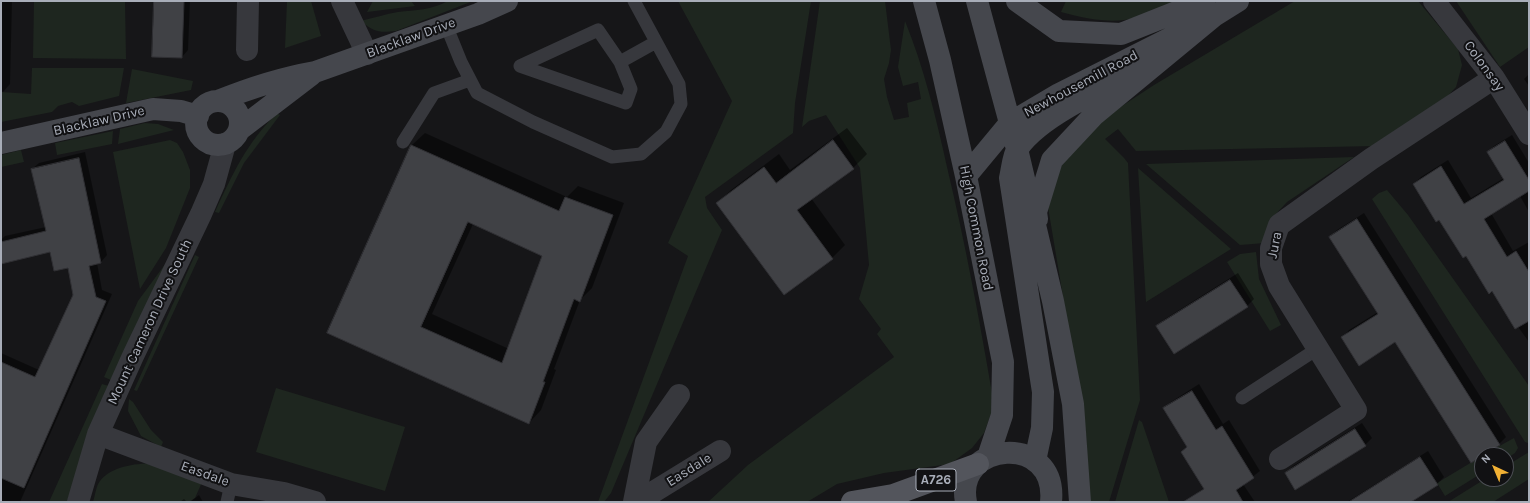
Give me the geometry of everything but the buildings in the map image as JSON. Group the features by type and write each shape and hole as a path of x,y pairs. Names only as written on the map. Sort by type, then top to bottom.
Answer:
{"main road":[{"name":"A726","path":"893,495 983,460"},
{"name":"A726","path":"893,495 915,502"},
{"path":"852,502 893,495"}],"street":[{"path":"247,50 248,1"},
{"path":"342,1 367,54"},
{"name":"Blacklaw Drive","path":"218,102 254,87 290,76 315,72 367,54 478,14 507,1"},
{"name":"High Common Road","path":"924,1 940,60 966,176 1002,362 1002,415 983,460 971,474 966,486 966,502"},
{"path":"977,1 1017,149 1053,301 1073,404 1080,502"},
{"name":"Newhousemill Road","path":"1017,1 1059,31 1120,34 1238,1"},
{"name":"Colonsay","path":"1434,1 1494,78 1529,134"},
{"name":"Newhousemill Road","path":"966,176 1010,123 1209,8"},
{"name":"Newhousemill Road","path":"1053,301 1036,212 1052,160 1094,115 1156,63 1209,8"},
{"name":"Newhousemill Road","path":"1017,149 1042,125 1085,98 1156,63"},
{"name":"Blacklaw Drive","path":"232,137 315,72"},
{"name":"Jura","path":"1280,459 1356,410 1279,286 1271,264 1271,248 1279,225 1371,158 1494,78"},
{"path":"218,102 231,105 239,116 232,137 217,145 203,139 198,132 196,124 198,116 205,105 218,102"},
{"name":"Blacklaw Drive","path":"1,143 153,109 181,111 198,116"},
{"name":"Mount Cameron Drive South","path":"78,502 98,434 132,356 201,214 232,137"},
{"path":"1017,149 1010,178 1042,392 1042,428 1035,461"},
{"name":"Easdale","path":"636,502 646,442 679,395"},
{"name":"Easdale","path":"98,434 229,493 284,493 315,502"},
{"name":"Easdale","path":"636,502 720,450"},
{"path":"983,460 1000,453 1012,452 1025,455 1035,461 1043,469 1049,479 1052,490 1051,502"}],"lane":[{"path":"446,25 477,93 552,131 612,157 641,154 666,132 681,104 679,84 634,1"},
{"path":"598,30 620,62 631,89 626,103 520,66 598,30"},
{"path":"620,62 656,42"},
{"path":"403,142 434,93 470,80"},
{"path":"1242,398 1317,349"}],"shaded area":[{"path":"34,1 125,1 126,59 33,58"},
{"path":"287,1 311,1 321,36 285,48"},
{"path":"373,1 411,1 415,6 367,12"},
{"path":"448,1 473,1 396,31 385,32 373,30 361,21 393,13 429,8"},
{"path":"678,1 811,1 795,103 793,133 705,197 707,208 722,230 611,493 604,502 598,502 688,256 668,243 732,101"},
{"path":"820,1 885,1 891,50 884,79 887,97 894,120 909,117 907,103 921,99 918,82 903,86 898,67 905,21 929,93 960,223 992,393 991,414 984,433 972,448 950,464 884,473 837,484 807,502 708,502 748,465 894,357 877,334 881,329 859,299 869,265 860,168 826,115 809,121 802,127"},
{"path":"1066,1 1177,1 1147,15 1107,21 1061,12"},
{"path":"1295,1 1418,1 1458,49 1462,65 1456,87 1444,100 1375,146 1136,151 1118,129 1105,139 1128,163 1140,400 1109,502 1088,502 1086,434 1047,201 1053,177 1093,125 1154,85"},
{"path":"1456,1 1529,1 1529,47 1500,67"},
{"path":"32,68 124,68 119,96 79,106 72,102 58,106 52,112 1,122 1,92 31,94"},
{"path":"132,69 193,81 191,90 126,103"},
{"path":"277,113 280,115 244,163 219,213 215,212 241,160 257,136"},
{"path":"145,123 158,124 174,130 118,144 120,129"},
{"path":"113,131 112,144 57,155 55,143"},
{"path":"170,140 177,143 183,152 190,170 190,188 166,248 140,289 113,152"},
{"path":"21,150 24,162 1,167 1,155"},
{"path":"1354,157 1287,202 1275,215 1265,243 1240,245 1146,164"},
{"path":"1138,168 1231,249 1146,302"},
{"path":"1387,190 1408,215 1529,386 1528,443 1525,442 1372,199 1379,193"},
{"path":"1256,252 1259,279 1281,325 1270,331 1227,262 1240,254"},
{"path":"195,255 199,257 137,391 134,390"},
{"path":"166,263 113,381 104,377 138,301"},
{"path":"102,384 109,386 85,447 67,502 49,502"},
{"path":"276,388 405,427 385,491 256,452"},
{"path":"129,399 133,402 151,430 163,442 161,447 141,436 128,411"},
{"path":"1139,420 1142,422 1169,502 1115,502"},
{"path":"1514,438 1518,448 1514,454 1514,447 1498,447"},
{"path":"1529,452 1529,479 1493,502 1448,502 1474,486 1514,487 1514,461"},
{"path":"1474,461 1474,478 1445,496 1437,483"},
{"path":"152,463 203,480 195,498 189,502 93,502 100,481 111,472 131,465"}]}
